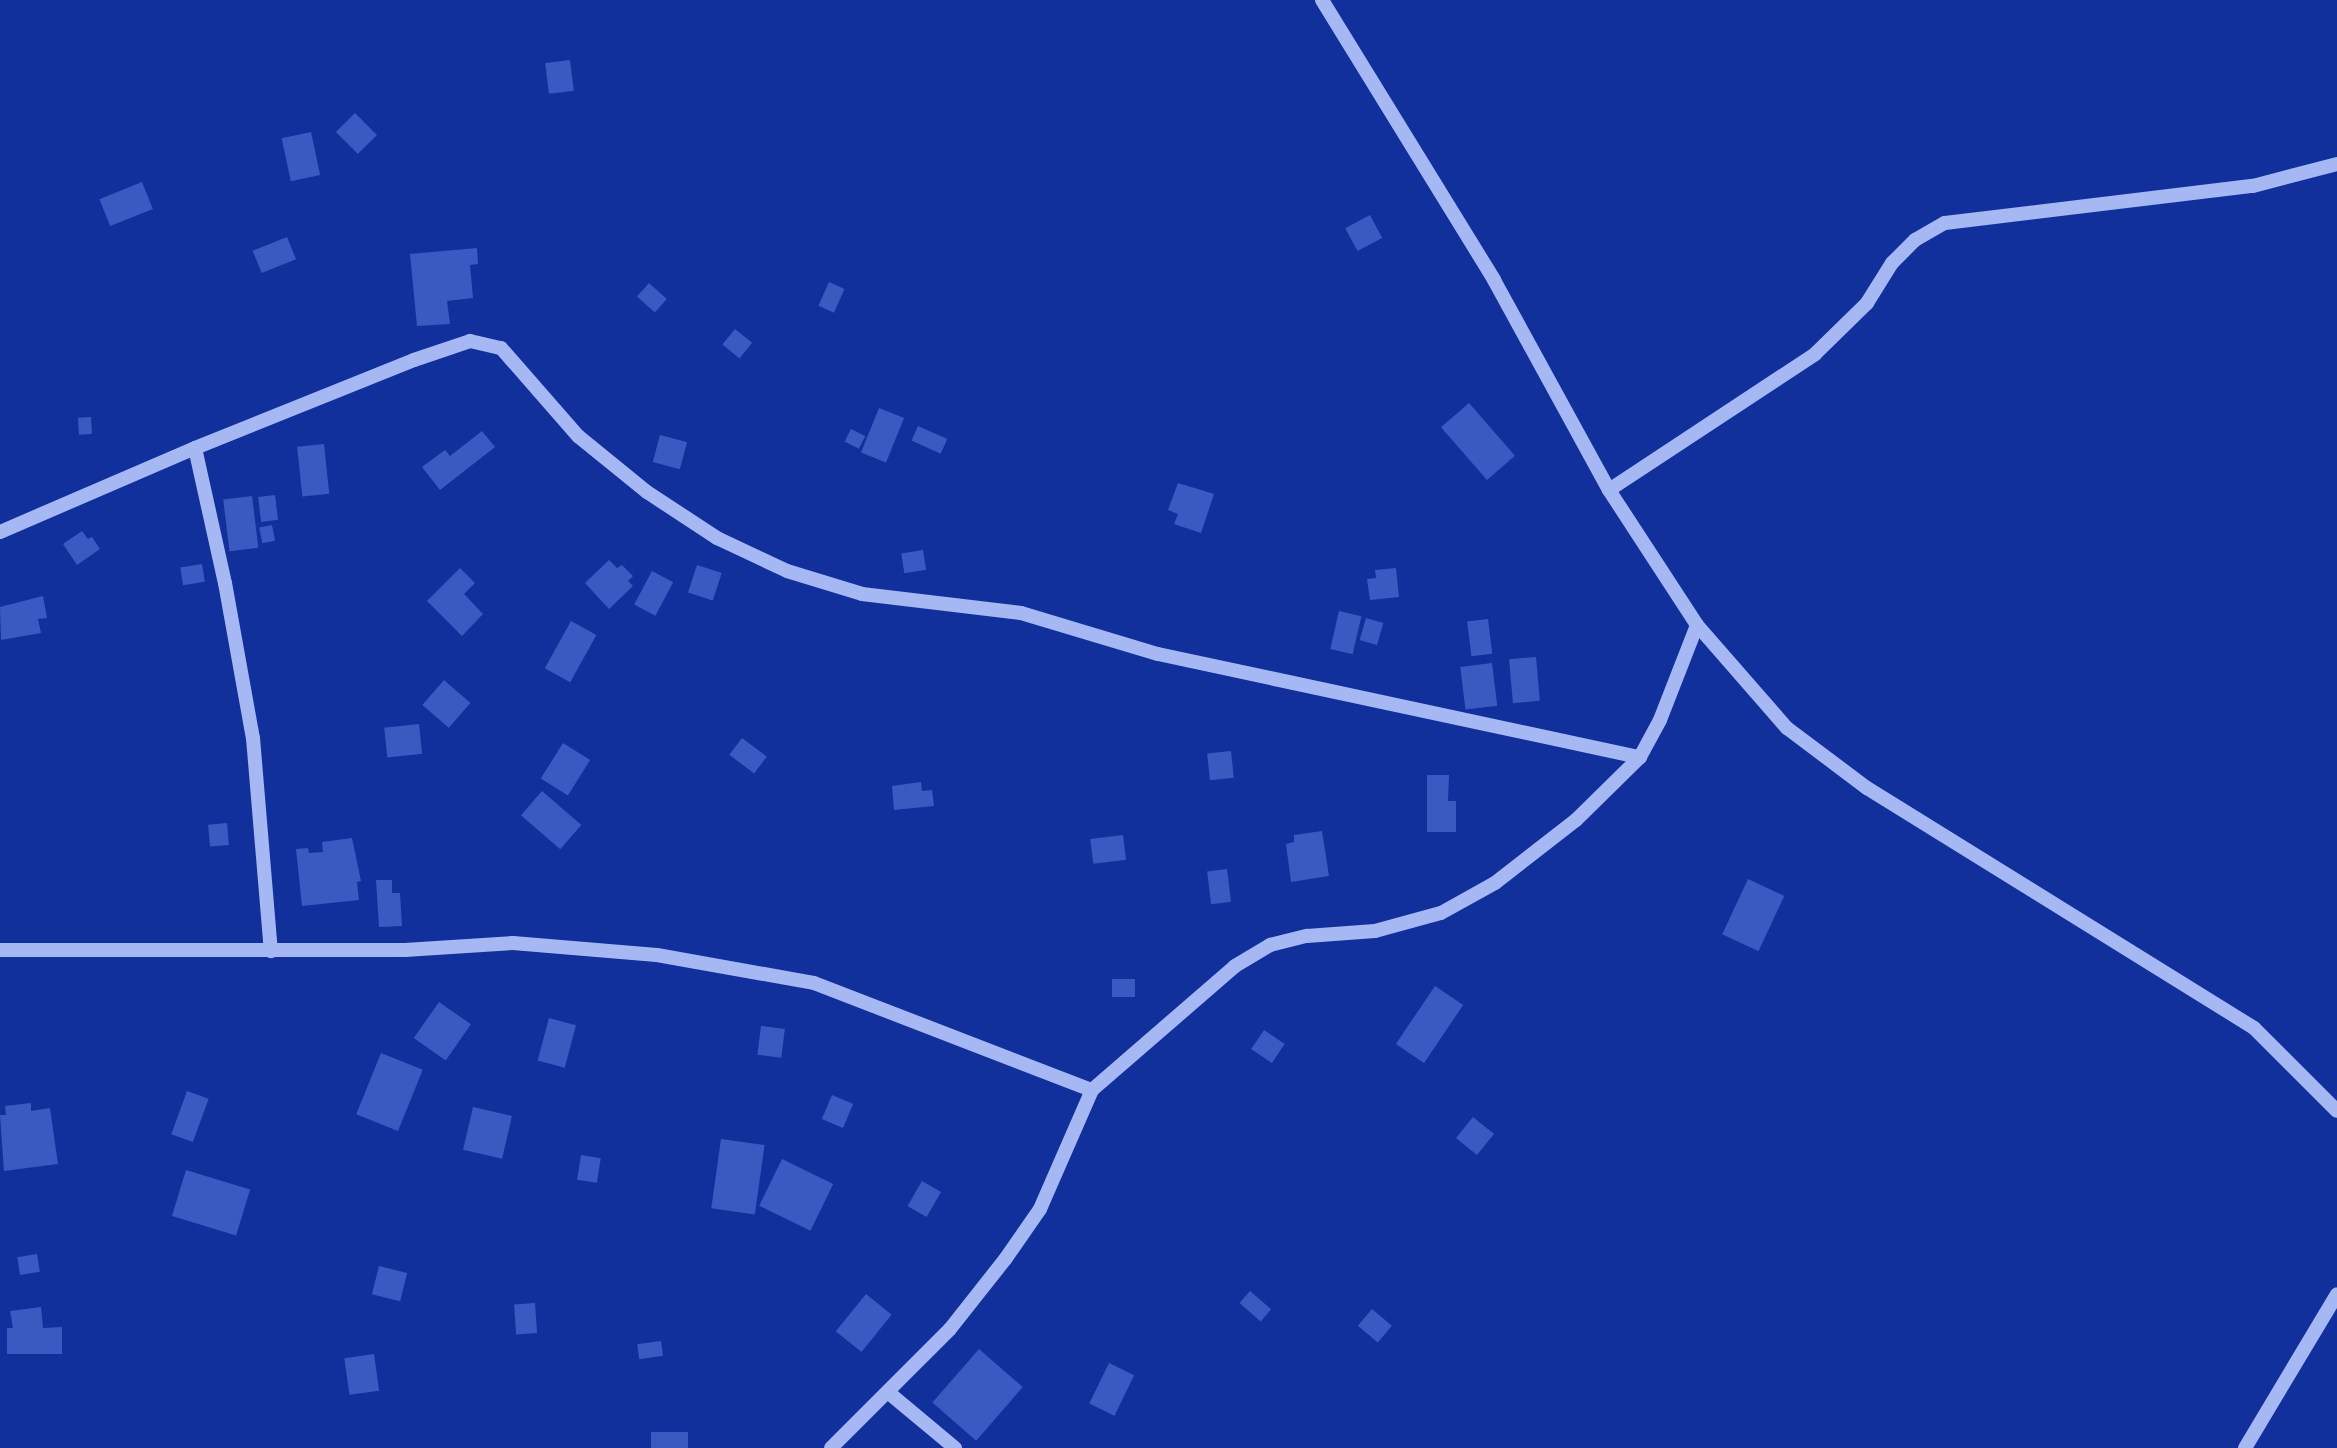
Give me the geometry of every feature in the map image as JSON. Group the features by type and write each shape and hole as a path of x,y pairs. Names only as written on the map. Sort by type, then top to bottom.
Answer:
{"street":[{"path":"1322,0 1494,280 1609,490 1697,625 1787,728 1867,788 2254,1028 2337,1111"},
{"path":"1609,490 1815,354 1867,303 1892,263 1915,240 1945,223 2253,186 2337,164"},
{"path":"0,532 195,448 414,360 470,341 501,348 578,436 647,492 717,538 787,571 862,594 1021,613 1158,654 1640,757"},
{"path":"195,448 225,583 253,738 271,951"},
{"path":"831,1448 950,1329 1040,1209 1092,1090 1235,966 1270,945 1307,936 1388,928 1441,913 1495,883 1576,820 1640,757 1660,720 1697,625"},
{"path":"0,950 405,950 513,943 657,955 814,983 1092,1090"},
{"path":"2245,1448 2337,1294"},
{"path":"889,1393 955,1448"}],"building":[{"path":"570,60 574,91 549,94 545,63"},
{"path":"355,113 377,135 358,154 336,132"},
{"path":"311,132 320,175 291,181 282,138"},
{"path":"142,182 153,209 110,226 99,199"},
{"path":"1370,215 1382,238 1357,251 1345,228"},
{"path":"287,237 296,259 262,273 253,251"},
{"path":"477,248 478,264 470,265 473,298 447,301 450,324 417,326 410,254"},
{"path":"829,282 845,289 834,313 818,306"},
{"path":"649,283 667,299 655,312 637,296"},
{"path":"735,329 752,343 740,358 722,345"},
{"path":"1469,403 1515,456 1487,480 1441,427"},
{"path":"879,408 904,418 886,463 861,453"},
{"path":"91,417 92,434 79,435 78,418"},
{"path":"918,426 947,439 941,454 911,441"},
{"path":"851,429 865,436 859,449 845,441"},
{"path":"482,431 495,447 440,490 422,467 445,450 450,456"},
{"path":"660,435 687,442 680,469 653,462"},
{"path":"324,444 329,494 302,497 297,447"},
{"path":"1178,483 1214,494 1201,533 1174,524 1178,514 1168,510"},
{"path":"275,495 278,520 261,522 258,497"},
{"path":"252,496 258,548 230,551 223,500"},
{"path":"272,525 275,541 262,543 259,527"},
{"path":"82,531 88,539 92,537 100,549 77,565 63,544"},
{"path":"923,550 926,570 904,573 901,553"},
{"path":"609,560 617,568 622,565 633,576 628,581 633,586 609,609 585,583"},
{"path":"202,564 205,582 183,585 180,567"},
{"path":"697,565 722,573 713,601 688,593"},
{"path":"460,568 475,583 464,594 483,614 462,636 427,601"},
{"path":"1396,568 1399,597 1370,600 1367,579 1376,578 1375,570"},
{"path":"652,571 673,582 655,616 634,605"},
{"path":"43,596 47,618 38,619 41,633 1,640 0,607"},
{"path":"1339,611 1361,616 1353,654 1330,649"},
{"path":"1366,618 1383,623 1377,645 1360,640"},
{"path":"1488,619 1492,654 1471,656 1467,622"},
{"path":"571,621 596,635 570,682 545,668"},
{"path":"1536,657 1540,701 1513,703 1509,659"},
{"path":"1492,663 1497,706 1465,710 1460,667"},
{"path":"444,680 470,703 449,728 422,705"},
{"path":"419,724 422,754 387,757 384,728"},
{"path":"742,738 767,757 754,773 729,755"},
{"path":"563,743 590,760 568,796 541,779"},
{"path":"1231,751 1234,778 1210,780 1207,754"},
{"path":"1427,775 1449,775 1448,801 1456,801 1456,832 1427,832"},
{"path":"921,782 922,791 932,790 934,806 894,810 892,786"},
{"path":"542,791 581,825 560,849 521,815"},
{"path":"227,823 229,845 210,847 208,825"},
{"path":"1322,831 1329,876 1291,882 1286,844 1294,842 1294,835"},
{"path":"1123,835 1126,860 1093,864 1090,839"},
{"path":"352,838 361,881 357,882 359,900 302,906 296,849 308,848 309,853 323,852 322,842"},
{"path":"1227,869 1231,902 1211,904 1207,871"},
{"path":"1748,879 1784,896 1758,951 1722,934"},
{"path":"376,880 392,880 392,893 400,893 402,926 379,927"},
{"path":"1112,979 1135,979 1135,997 1112,997"},
{"path":"1435,986 1463,1005 1424,1063 1396,1044"},
{"path":"439,1002 471,1024 446,1060 414,1038"},
{"path":"549,1018 576,1025 565,1068 538,1061"},
{"path":"761,1026 785,1029 781,1058 757,1055"},
{"path":"1264,1030 1285,1044 1272,1063 1251,1049"},
{"path":"381,1053 423,1070 398,1131 356,1114"},
{"path":"187,1091 209,1099 193,1142 171,1134"},
{"path":"832,1095 853,1104 843,1128 822,1119"},
{"path":"31,1103 31,1111 50,1108 58,1164 4,1171 0,1115 6,1115 5,1106"},
{"path":"473,1107 512,1116 502,1159 463,1150"},
{"path":"1473,1117 1494,1134 1477,1155 1456,1138"},
{"path":"721,1139 765,1145 755,1214 711,1208"},
{"path":"581,1155 601,1158 597,1183 577,1180"},
{"path":"782,1159 833,1184 810,1231 759,1206"},
{"path":"186,1170 250,1190 236,1235 172,1216"},
{"path":"922,1181 941,1192 927,1217 908,1206"},
{"path":"37,1254 40,1272 20,1275 17,1257"},
{"path":"379,1266 407,1273 400,1301 372,1294"},
{"path":"1250,1291 1271,1309 1261,1321 1240,1303"},
{"path":"866,1294 892,1315 861,1352 836,1331"},
{"path":"535,1303 537,1333 516,1334 514,1304"},
{"path":"41,1307 43,1328 62,1327 62,1354 7,1354 7,1328 13,1328 10,1311"},
{"path":"1372,1309 1392,1326 1378,1343 1358,1326"},
{"path":"661,1341 663,1356 639,1359 637,1344"},
{"path":"979,1349 1023,1387 976,1441 932,1403"},
{"path":"374,1354 379,1391 349,1395 344,1358"},
{"path":"1109,1363 1134,1375 1114,1416 1089,1403"},
{"path":"651,1432 688,1432 688,1448 651,1448"}]}
